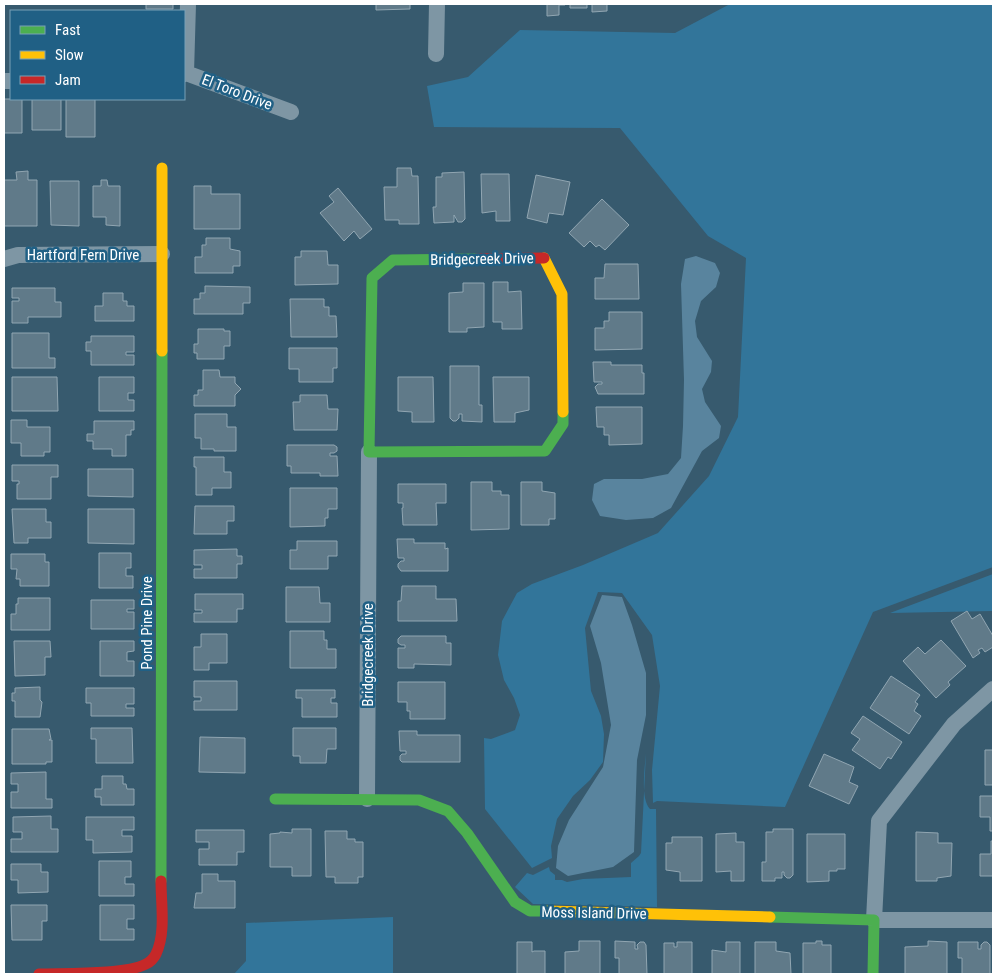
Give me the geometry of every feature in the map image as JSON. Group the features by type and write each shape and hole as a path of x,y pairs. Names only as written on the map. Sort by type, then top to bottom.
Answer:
{"street":[{"path":"185,73 188,4"},
{"path":"436,54 438,4"},
{"name":"El Toro Drive","path":"185,73 291,112"},
{"name":"Pond Pine Drive","path":"39,974 127,968 147,964 154,957 159,945 161,925 162,168"},
{"name":"Hartford Fern Drive","path":"4,259 18,255 162,254"},
{"name":"Bridgecreek Drive","path":"366,799 372,278 393,260 544,258 562,294 563,415 563,424 545,452 370,452"},
{"path":"873,974 879,821 954,724 993,689"},
{"name":"Moss Island Drive","path":"275,799 420,800 448,811 467,833 515,902 530,912 874,920 993,920"}],"shaded area":[{"path":"730,4 993,4 993,567 873,612 785,807 657,801 653,803 652,770 660,686 652,635 622,593 598,592 585,628 591,691 601,716 604,734 603,762 590,780 573,796 557,819 551,846 552,858 532,868 485,809 484,738 491,739 515,730 520,715 514,698 504,680 498,655 502,621 517,593 532,584 583,565 658,533 709,476 738,417 746,258 708,236 620,128 434,127 427,86 468,77 520,30 675,33"},
{"path":"696,256 715,263 720,273 716,287 701,301 695,321 697,337 712,361 711,372 702,389 705,402 721,426 719,438 702,451 671,508 653,518 626,520 600,516 592,500 594,484 604,479 642,479 668,474 681,458 684,380 681,284 685,259"},
{"path":"993,574 993,611 890,613"},
{"path":"602,595 622,597 646,673 646,715 637,760 634,852 613,867 568,876 556,868 558,846 569,820 603,767 611,725 601,663 590,626"},
{"path":"646,753 644,791 644,774"},
{"path":"644,791 650,809 656,809 657,907 533,904 515,887 527,873 533,875 549,867 550,871 555,875 555,880 567,882 583,879 631,877 631,863 641,853"},
{"path":"393,917 393,974 234,974 246,961 246,923"}],"building":[{"path":"146,4 173,4 173,9 146,9"},
{"path":"376,4 410,4 410,9 376,10"},
{"path":"547,4 565,5 559,5 559,15 547,16"},
{"path":"570,4 587,4 587,8 570,8"},
{"path":"592,4 607,4 607,11 592,12"},
{"path":"4,99 22,100 22,133 4,133"},
{"path":"32,100 61,100 61,130 32,130"},
{"path":"66,100 95,100 95,137 66,137"},
{"path":"397,168 411,168 412,176 418,176 419,224 399,224 399,220 385,220 384,187 397,187"},
{"path":"28,171 28,180 37,180 37,226 4,226 4,180 17,180 16,172"},
{"path":"464,172 465,219 462,222 458,222 454,215 454,222 434,223 433,207 436,207 436,177 442,177 442,173"},
{"path":"481,174 509,174 510,221 496,221 496,211 482,213"},
{"path":"536,175 570,182 563,215 549,213 547,223 527,218"},
{"path":"101,180 107,180 108,186 120,186 120,226 106,225 106,217 93,217 93,186 101,186"},
{"path":"50,181 79,181 79,226 51,225"},
{"path":"194,186 211,186 211,194 240,194 240,229 194,229"},
{"path":"338,188 372,229 360,239 354,231 344,241 320,213 334,202 329,196"},
{"path":"602,199 629,225 605,250 599,245 596,247 590,241 584,247 569,233"},
{"path":"206,238 230,238 230,249 240,251 240,266 233,266 233,273 195,273 195,257 202,257 202,245 206,245"},
{"path":"301,251 327,251 328,265 338,265 338,284 295,285 295,257 301,257"},
{"path":"605,264 638,264 639,299 595,299 595,278 604,278"},
{"path":"493,282 508,282 508,292 521,291 522,329 502,329 502,322 493,322"},
{"path":"463,283 484,283 484,327 467,328 467,332 449,332 449,293 463,292"},
{"path":"205,286 250,287 250,303 243,303 243,314 194,314 194,299 200,299 200,293 205,293"},
{"path":"12,288 55,288 55,302 61,302 61,317 28,317 28,323 12,323 12,301 19,301 19,298 12,298"},
{"path":"103,293 123,293 123,301 127,301 127,306 134,306 134,321 95,321 95,306 103,306"},
{"path":"290,299 324,299 324,307 329,307 329,316 336,316 337,337 291,337"},
{"path":"609,312 642,312 642,349 595,350 595,328 604,328 604,321 609,321"},
{"path":"198,329 224,329 224,331 230,331 230,346 224,346 224,359 197,359 197,353 194,353 194,344 198,344"},
{"path":"12,333 49,333 49,358 55,358 55,368 12,368"},
{"path":"91,336 134,336 134,352 126,352 126,355 134,355 134,365 91,365 91,351 86,351 86,342 91,342"},
{"path":"289,348 337,348 337,368 333,368 333,382 299,382 299,369 289,369"},
{"path":"593,362 611,362 611,365 642,365 644,394 598,394 595,387 598,384 602,384 602,382 594,382"},
{"path":"450,366 479,366 479,405 482,405 482,422 462,421 462,414 459,414 459,418 456,421 450,418"},
{"path":"203,370 219,370 220,377 235,377 235,383 241,389 235,395 235,406 194,406 194,395 198,395 198,390 203,390"},
{"path":"12,377 57,377 58,411 12,411"},
{"path":"99,377 134,377 134,393 128,393 128,400 134,400 134,411 99,411"},
{"path":"398,377 433,377 434,422 412,422 412,412 398,411"},
{"path":"493,377 529,377 529,410 515,413 515,422 494,422"},
{"path":"300,395 327,395 328,409 338,409 337,430 294,430 293,402 300,402"},
{"path":"596,407 642,407 642,444 609,445 609,435 604,435 604,427 597,427"},
{"path":"195,414 227,414 227,427 236,427 236,451 201,449 201,438 195,438"},
{"path":"11,420 27,420 27,427 50,427 50,452 44,452 44,456 21,456 21,443 11,443"},
{"path":"94,421 134,421 134,430 131,430 131,435 126,435 126,456 112,456 112,449 93,449 93,441 87,441 87,434 94,434"},
{"path":"287,445 334,445 337,447 337,451 330,453 330,456 337,456 338,476 320,476 320,473 291,473 291,466 287,466"},
{"path":"194,457 224,457 224,472 231,472 231,488 212,488 212,495 196,495"},
{"path":"12,465 58,465 58,477 51,477 51,499 17,499 17,484 19,484 19,481 12,481"},
{"path":"88,469 133,469 133,497 88,496"},
{"path":"471,482 492,482 492,491 501,491 501,495 509,495 509,529 471,530"},
{"path":"521,482 542,482 542,491 555,493 555,519 549,519 549,525 521,525"},
{"path":"398,484 446,484 446,503 436,503 437,525 403,525 403,503 398,503"},
{"path":"290,488 337,488 337,509 328,509 328,518 325,518 325,526 290,527"},
{"path":"195,506 234,506 234,521 227,521 227,534 194,534"},
{"path":"12,509 46,509 46,522 51,522 51,538 28,538 28,543 14,543"},
{"path":"88,509 134,509 134,544 88,543"},
{"path":"397,539 414,539 414,543 445,543 445,549 448,548 448,571 401,571 398,564 404,561 404,558 398,558"},
{"path":"297,541 337,541 337,556 328,556 328,569 290,569 290,550 297,550"},
{"path":"237,549 237,556 242,556 242,564 237,564 237,578 194,578 194,569 202,569 202,565 194,565 194,550"},
{"path":"99,553 131,553 131,568 126,568 126,576 133,576 133,588 99,588"},
{"path":"11,554 45,554 45,562 49,562 49,586 20,586 20,579 16,579 17,569 11,569"},
{"path":"402,586 436,586 436,599 456,599 457,621 398,621 398,601 401,601"},
{"path":"286,587 319,587 320,603 330,603 330,622 286,622"},
{"path":"195,594 243,594 243,609 237,609 237,622 194,622 194,613 202,613 202,610 195,610"},
{"path":"18,598 50,598 50,630 11,630 11,614 16,614"},
{"path":"91,600 134,600 134,609 127,609 127,612 134,612 134,629 91,629"},
{"path":"967,611 972,619 980,614 993,636 993,647 985,652 982,648 978,650 980,653 973,658 951,621"},
{"path":"290,631 324,631 327,649 336,649 336,668 290,668"},
{"path":"201,634 227,634 227,663 209,663 209,670 194,670 194,647 201,647"},
{"path":"401,636 446,636 446,643 451,643 451,665 414,664 414,668 398,668 398,648 405,648 405,645 398,643 398,639"},
{"path":"941,640 966,666 948,682 950,685 936,698 903,661 918,647 925,654"},
{"path":"14,641 50,641 51,657 45,657 45,675 15,676"},
{"path":"100,641 134,641 134,651 127,652 127,661 134,661 134,676 100,676"},
{"path":"891,676 920,695 915,702 918,704 914,711 921,716 909,734 870,708"},
{"path":"194,681 237,681 237,710 194,710 194,701 201,701 201,697 194,697"},
{"path":"398,682 445,682 445,719 410,719 410,711 407,711 407,702 398,702"},
{"path":"40,687 40,700 42,702 40,717 15,717 15,701 12,701 12,693 15,693 15,688"},
{"path":"86,688 134,688 134,704 126,704 126,708 134,708 134,716 91,716 91,703 86,703"},
{"path":"296,690 335,690 335,698 331,698 331,703 337,703 337,717 302,717 302,698 296,698"},
{"path":"863,716 902,742 891,759 888,757 880,769 852,750 860,739 851,733"},
{"path":"91,728 132,728 133,763 96,763 96,739 91,739"},
{"path":"293,728 336,728 336,749 327,749 326,763 300,763 300,756 293,756"},
{"path":"12,729 49,729 51,739 49,740 52,740 52,762 46,762 46,764 12,764"},
{"path":"399,731 417,731 417,735 460,735 460,762 402,762 400,756 406,754 406,751 400,751"},
{"path":"200,737 245,738 245,773 199,772"},
{"path":"985,750 993,750 993,785 985,785"},
{"path":"824,754 854,767 849,782 858,786 849,804 809,786"},
{"path":"46,772 46,799 52,799 52,808 11,808 11,792 18,792 18,784 11,784 11,773"},
{"path":"102,776 123,776 123,784 126,784 127,789 134,789 134,805 101,805 101,797 95,797 95,789 102,789"},
{"path":"980,796 993,796 993,831 990,831 990,817 980,817"},
{"path":"51,816 51,829 58,829 58,852 11,852 11,839 22,839 22,832 13,832 13,817"},
{"path":"86,817 134,817 134,830 122,830 122,836 132,836 132,852 93,853 93,840 86,840"},
{"path":"292,829 311,829 311,876 292,876 292,867 270,867 270,834 280,832 292,833"},
{"path":"773,829 793,829 793,875 787,878 784,872 782,872 782,878 775,878 775,881 762,881 762,862 766,862 766,832 773,832"},
{"path":"196,830 244,830 244,852 237,852 237,865 199,865 199,849 209,849 209,842 196,842"},
{"path":"325,831 347,831 347,839 363,842 363,877 358,877 358,883 335,883 335,877 326,877"},
{"path":"916,832 938,833 938,843 952,843 951,876 937,878 937,881 916,881"},
{"path":"736,833 736,842 744,842 744,881 731,881 731,871 716,872 716,834"},
{"path":"807,834 845,834 845,869 829,871 829,881 807,882"},
{"path":"672,837 702,837 702,881 680,881 680,872 666,870 666,843 672,843"},
{"path":"991,841 993,841 993,876 980,876 980,854 991,854"},
{"path":"99,861 131,861 131,877 125,877 125,884 134,884 134,896 99,896"},
{"path":"11,864 41,864 41,872 48,872 48,892 18,893 18,880 11,880"},
{"path":"202,874 218,874 218,881 235,881 235,908 194,908 196,893 202,893"},
{"path":"11,905 47,905 47,921 42,921 42,940 12,940"},
{"path":"100,905 134,905 134,919 127,919 127,929 134,929 134,940 100,940"},
{"path":"579,941 600,941 600,974 565,974 565,952 579,951"},
{"path":"615,941 635,942 635,949 638,949 637,945 640,942 644,942 646,945 647,974 619,974 619,958 615,958"},
{"path":"816,941 822,941 822,945 831,945 831,974 803,974 803,943 816,943"},
{"path":"928,941 947,942 947,974 905,974 905,947 928,946"},
{"path":"517,942 532,942 532,952 545,951 545,974 517,974"},
{"path":"677,942 692,942 692,974 664,974 664,943 674,943 674,947 677,947"},
{"path":"726,942 740,942 740,974 712,974 712,950 726,952"},
{"path":"755,942 776,942 776,951 790,953 791,974 755,974"},
{"path":"958,942 978,942 978,949 981,949 981,945 984,942 990,945 990,974 962,974 962,958 958,958"}],"traffic: fast":[{"path":"477,259 393,260 372,278 369,452 545,451 563,424 563,412"},
{"path":"161,881 162,351"},
{"path":"275,799 419,800 448,811 467,833 515,902 530,911 548,911"},
{"path":"770,917 874,920 873,974"}],"traffic: slow":[{"path":"162,168 162,351"},
{"path":"544,258 562,294 563,412"},
{"path":"548,911 770,917"}],"traffic: jam":[{"path":"477,259 544,258"},
{"path":"39,974 110,972 136,968 149,962 156,954 161,937 161,881"}]}
